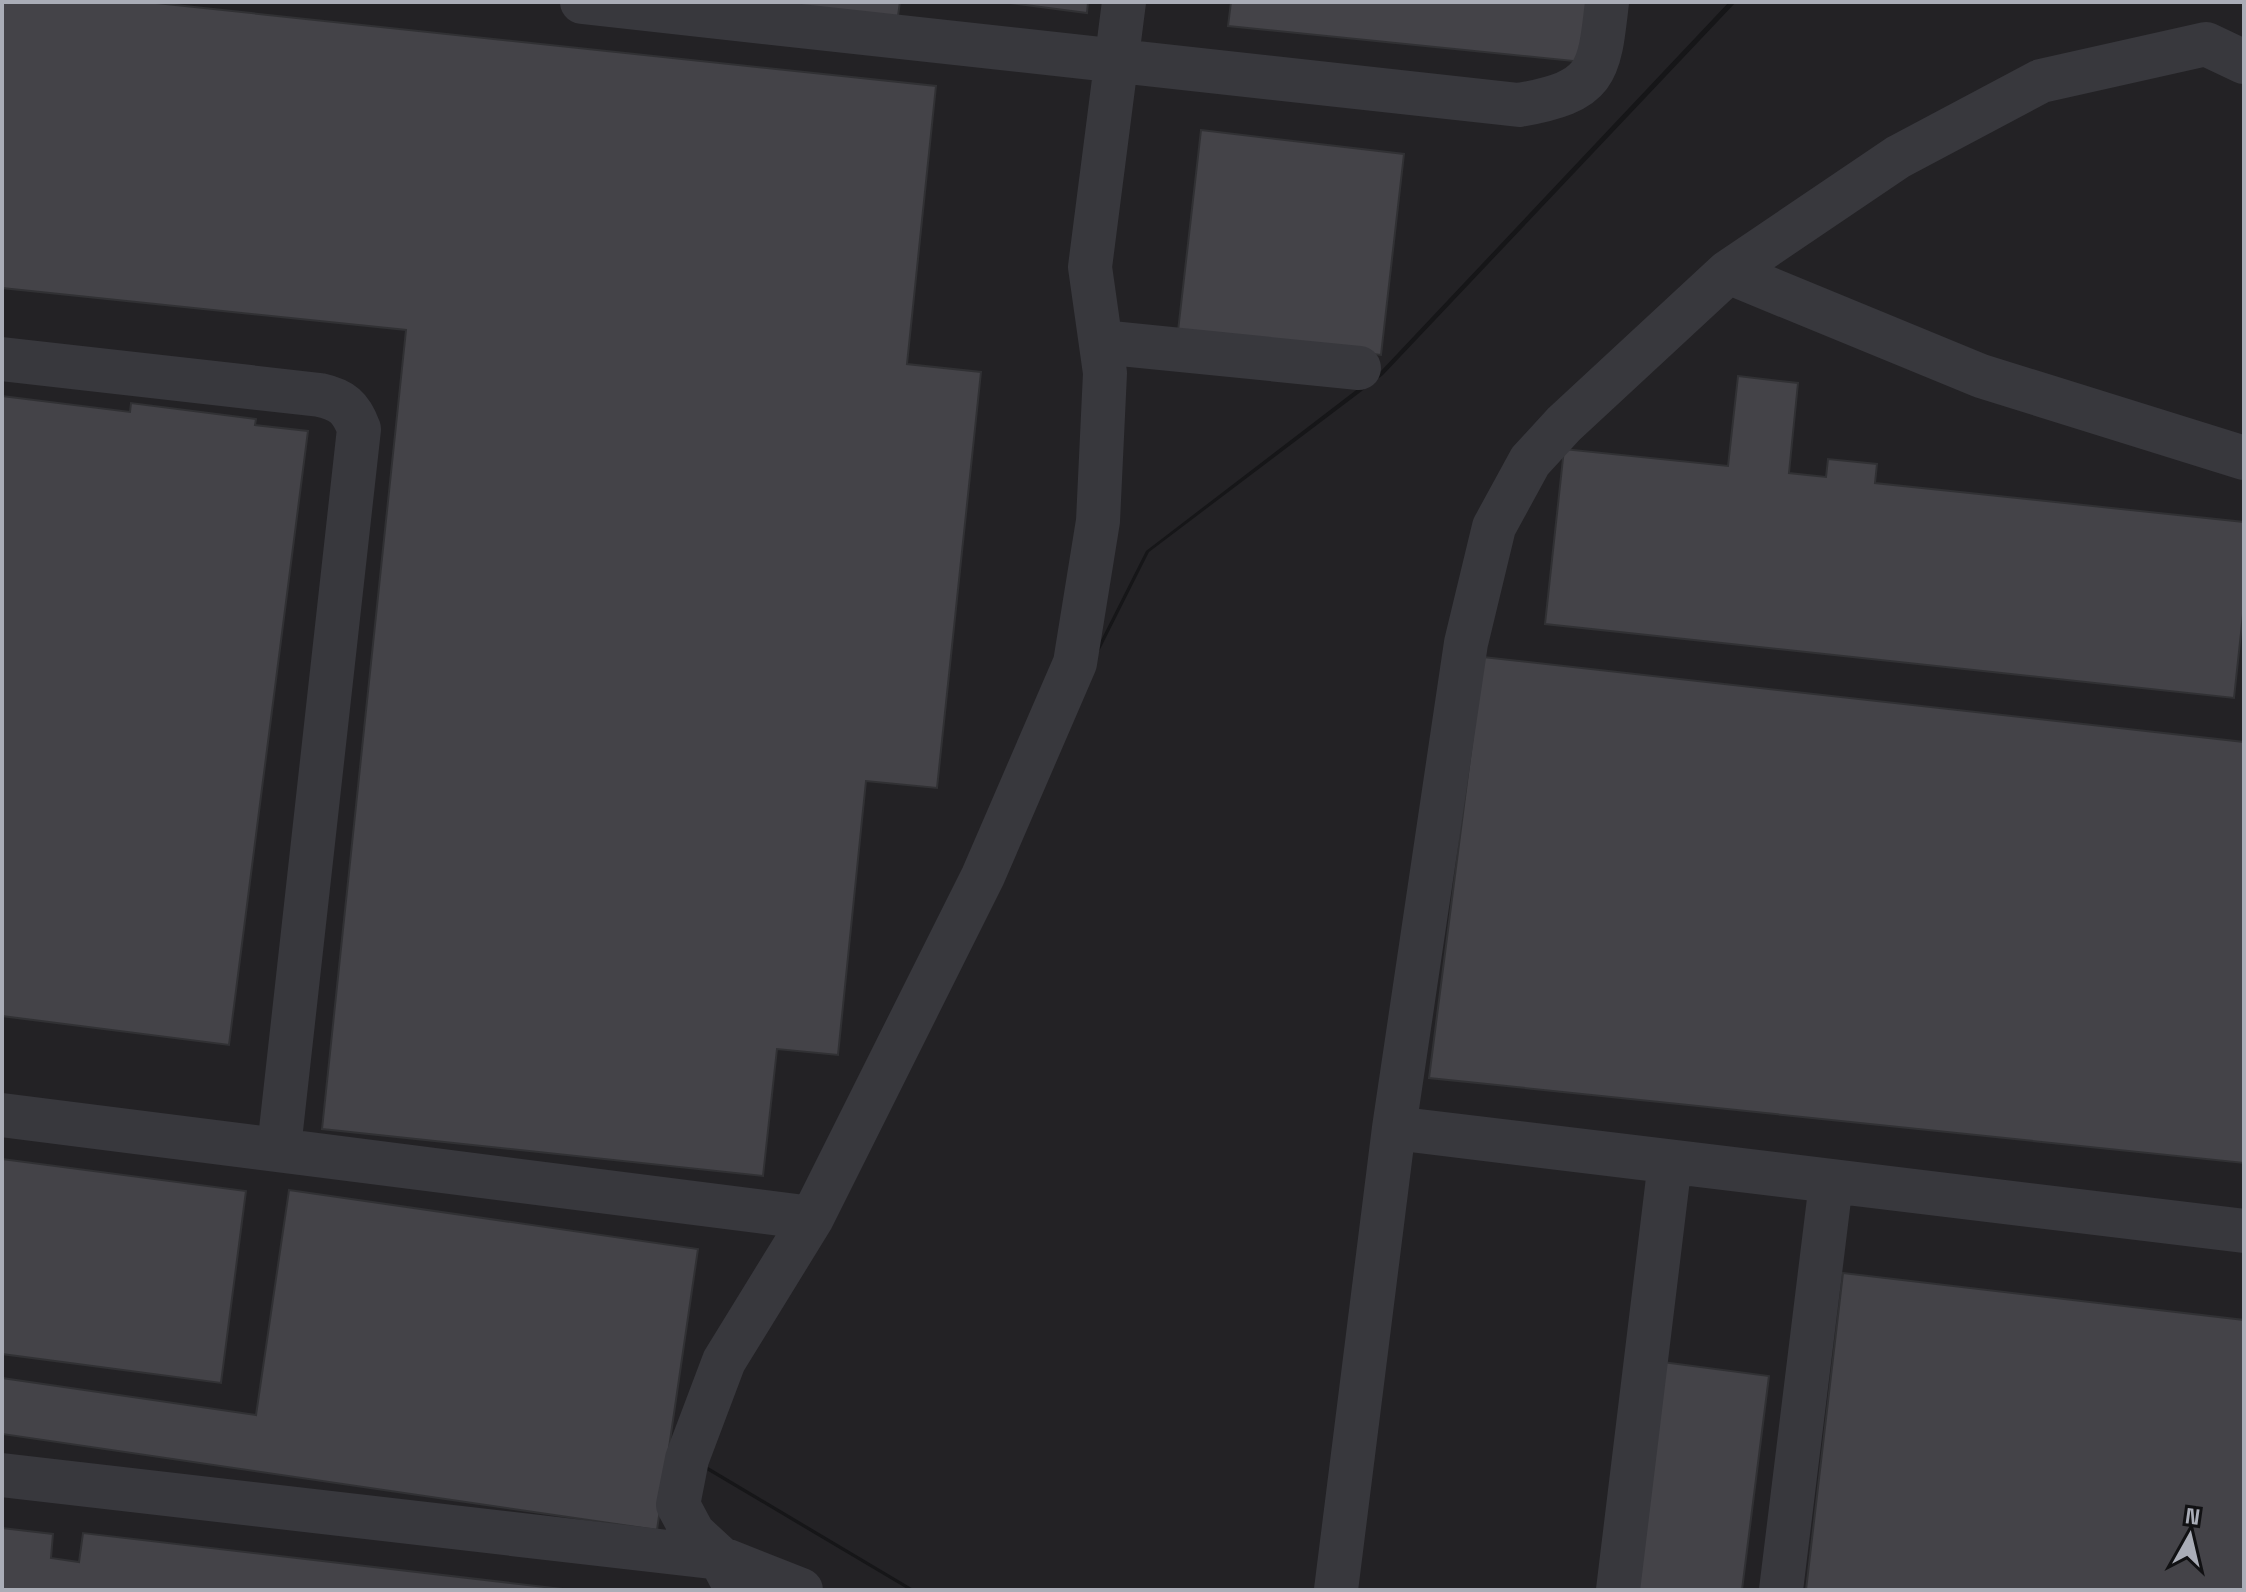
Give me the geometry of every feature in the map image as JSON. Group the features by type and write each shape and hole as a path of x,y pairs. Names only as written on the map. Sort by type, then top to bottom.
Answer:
{"lane":[{"path":"582,2 1519,105 1556,98 1582,84 1600,62 1607,2"},
{"path":"729,1574 693,1533 678,1505 687,1459 724,1361 812,1218 983,876 1075,663 1098,521 1105,373 1090,267 1124,2"},
{"path":"1336,1590 1394,1128 1466,643 1494,527 1530,461 1555,433 1728,272 1898,157 2041,81 2206,44 2244,62"},
{"path":"1728,272 1981,376 2244,458"},
{"path":"1101,342 1359,368"},
{"path":"2,359 320,395 338,399 353,412 359,429 279,1148"},
{"path":"2,1115 812,1218"},
{"path":"1394,1128 2244,1231"},
{"path":"1618,1590 1670,1162"},
{"path":"1781,1590 1831,1183"},
{"path":"2,1475 729,1574 801,1590"}],"shaded area":[{"path":"2,2 1729,2 1381,371 1146,551 688,1459 909,1590 2,1590"},
{"path":"1736,2 2244,2 2244,1590 915,1590 693,1458 1149,552 1383,375"}],"building":[{"path":"2,2 147,2 936,86 907,364 981,372 937,788 866,781 838,1055 777,1049 763,1176 322,1129 406,330 2,288"},
{"path":"673,2 900,2 896,30"},
{"path":"1002,2 1088,2 1087,13"},
{"path":"1231,2 1589,2 1583,62 1228,26"},
{"path":"1201,130 1404,154 1381,355 1178,331"},
{"path":"1738,376 1798,383 1789,473 1826,477 1828,459 1877,464 1875,483 2244,522 2244,605 2234,698 1545,624 1564,449 1728,466"},
{"path":"2,396 130,412 131,403 256,419 255,425 308,431 229,1045 2,1016"},
{"path":"1483,657 2244,742 2244,1163 1429,1078"},
{"path":"2,1159 246,1191 221,1383 2,1354"},
{"path":"289,1190 698,1249 657,1530 2,1434 2,1378 256,1415"},
{"path":"1843,1273 2244,1320 2244,1590 1806,1590"},
{"path":"1655,1361 1769,1376 1742,1590 1626,1590"},
{"path":"2,1528 53,1534 51,1558 79,1562 83,1533 571,1590 2,1590"}]}
